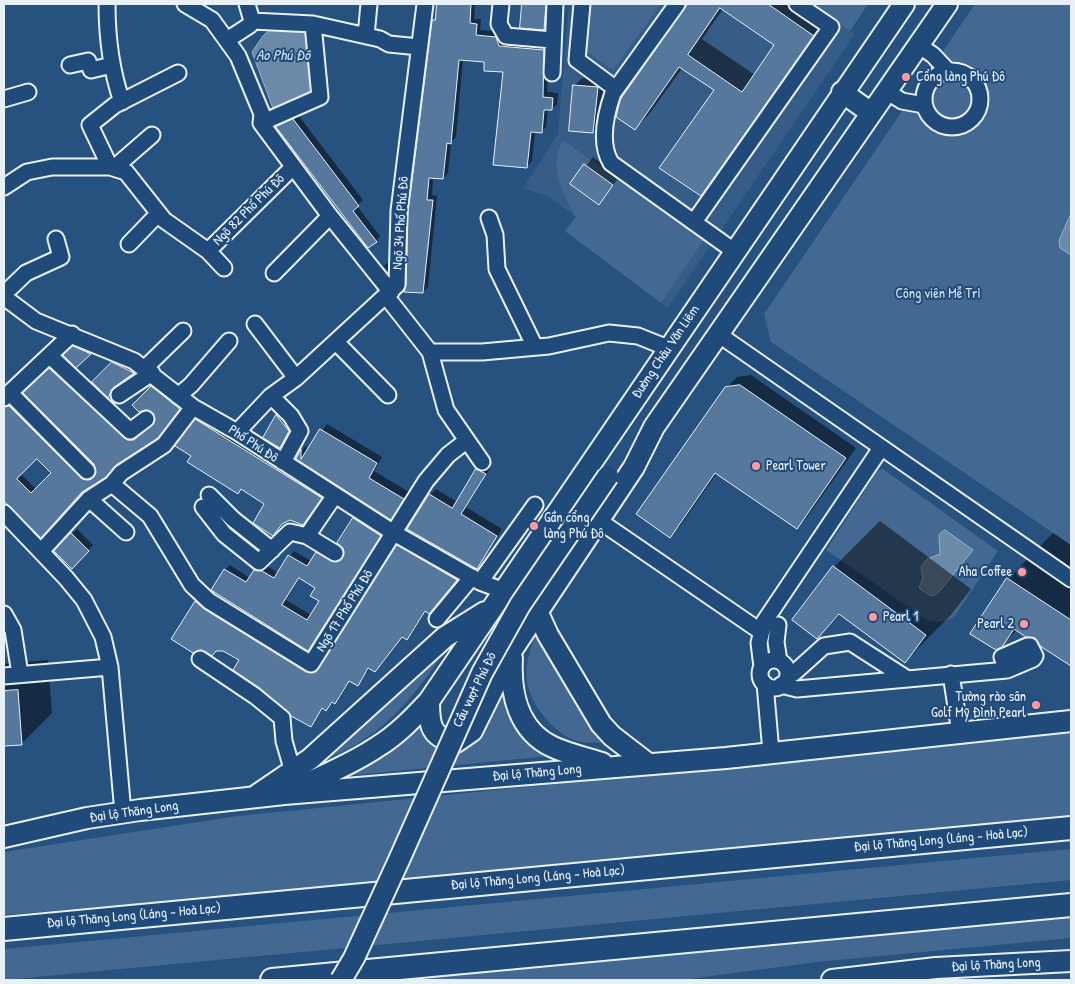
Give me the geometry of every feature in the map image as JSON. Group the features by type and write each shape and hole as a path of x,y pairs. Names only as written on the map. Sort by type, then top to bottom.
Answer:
{"highway":[{"name":"Đại lộ Thăng Long (Láng - Hoà Lạc)","path":"4,929 1071,828"},
{"path":"272,980 1071,905"}],"main road":[{"name":"Đường Châu Văn Liêm","path":"284,794 353,762 378,747 406,725 429,701 842,92 904,4"},
{"path":"429,701 430,725 436,735 446,741 456,742 472,731 512,650 634,467 654,427 947,4"},
{"path":"842,92 871,113"},
{"name":"Cầu vượt Phú Đô","path":"341,980 375,913 482,673 520,605 608,476 654,427"},
{"path":"254,798 294,772 444,638 499,599"},
{"path":"537,611 548,636 601,724 612,736 647,763"},
{"path":"512,650 511,674 513,697 522,718 530,728 545,743 554,748 610,766"},
{"name":"Đại lộ Thăng Long","path":"4,837 123,813 284,794 771,752 1071,721"},
{"name":"Đại lộ Thăng Long","path":"832,980 876,977 936,968 1071,962"}],"street":[{"path":"107,4 107,31 112,64 122,102"},
{"path":"184,4 212,20 238,56 262,114 261,123 430,352 446,410 482,462"},
{"path":"247,4 252,21"},
{"path":"366,36 369,4"},
{"name":"Ngõ 34 Phố Phú Đô","path":"388,294 397,285 399,211 425,4"},
{"path":"500,4 499,24 506,36 552,40"},
{"path":"552,73 554,4"},
{"path":"582,4 577,60 616,88"},
{"path":"677,4 616,88 608,106 605,146 611,163 734,251"},
{"path":"694,222 831,28 797,4"},
{"path":"227,40 250,25 252,21"},
{"path":"252,21 313,24 380,39 389,44 419,47"},
{"path":"261,123 320,97 313,24"},
{"path":"918,45 948,71"},
{"path":"70,65 88,61 91,70 112,64"},
{"path":"948,71 964,73 978,86 980,104 976,113 962,125 943,126 928,115 924,105 925,88 937,74 948,71"},
{"path":"112,168 90,125 122,102 178,74"},
{"path":"886,91 902,101 924,105"},
{"path":"4,99 28,92"},
{"path":"4,188 27,172 52,167 112,168 152,135"},
{"name":"Ngõ 82 Phố Phú Đô","path":"112,168 126,172 164,220 208,251 293,167"},
{"path":"129,244 158,214"},
{"path":"274,273 330,216"},
{"path":"489,218 495,235 497,269 535,347"},
{"path":"4,296 26,273 61,257 56,239"},
{"path":"208,251 224,268"},
{"path":"237,432 272,396 296,378 388,294"},
{"name":"Phố Phú Đô","path":"4,296 36,321 72,334 134,361 193,407 237,432 394,533 476,579 499,599"},
{"path":"255,324 296,378"},
{"path":"118,395 149,371 183,331"},
{"path":"430,352 482,352 535,347 609,333 638,336 668,348"},
{"path":"72,334 7,396 87,471"},
{"path":"718,334 1071,578"},
{"path":"178,396 229,341"},
{"path":"336,342 388,394"},
{"path":"50,356 130,431 146,418"},
{"path":"272,396 291,416 300,431 283,462"},
{"path":"45,547 89,498 112,484 121,473 164,445 193,407"},
{"path":"394,533 434,471 448,455 466,441"},
{"path":"771,752 765,684 761,676 760,631 771,610 881,448"},
{"name":"Ngõ 17 Phố Phú Đô","path":"112,484 150,516 192,585 209,601 311,664 394,533"},
{"path":"307,536 335,495"},
{"path":"89,498 126,532"},
{"path":"206,501 224,534 259,562 290,532 307,536 335,553"},
{"path":"437,620 476,579 535,505"},
{"path":"4,513 66,578 84,600 104,637 110,667 123,813"},
{"path":"598,520 760,631"},
{"path":"4,614 13,630 20,674"},
{"path":"778,625 776,642 779,660 786,666 785,681"},
{"path":"765,684 773,687 785,681 825,646 850,642 906,678"},
{"path":"864,682 874,658"},
{"path":"200,659 255,696 282,718 284,741 294,772"},
{"path":"762,667 769,661 779,660"},
{"path":"808,661 820,687"},
{"path":"785,681 797,689 982,671 1005,663"},
{"path":"4,676 110,667"},
{"path":"951,674 960,733"}],"shaded area":[{"path":"569,4 810,4 855,34 668,308 565,231 576,217 550,197 523,188 558,134"}],"green space":[{"path":"586,4 661,4 613,70 582,49"},
{"path":"810,4 868,4 850,31"},
{"name":"Công viên Mễ Trì","path":"975,4 1071,4 1071,545 771,342 764,314"},
{"path":"563,140 703,241 661,303 565,231 576,217 562,189 557,169 559,150"},
{"path":"883,469 998,551 951,619 938,622 927,620 826,550 878,470"},
{"path":"537,634 577,708 604,743 581,742 568,737 559,732 540,712 529,691 526,669"},
{"path":"449,645 409,700 394,715 361,742 319,762"},
{"path":"502,687 508,709 517,727 531,743 549,756 345,775 423,718 431,741 441,752"},
{"path":"1071,732 1071,823 4,915 4,852 238,816"},
{"path":"1071,849 1071,880 4,980 4,949"},
{"path":"1071,914 1071,938 817,962 682,980 355,980"}],"water":[{"name":"Ao Phú Đô","path":"275,25 304,27 309,36 315,96 275,114 252,52 263,36"},
{"path":"1071,214 1071,255 1060,248 1059,241"},
{"path":"945,530 973,550 939,592 933,596 919,588 923,578 921,567 927,559 940,554 939,535"}],"building":[{"path":"437,4 471,4 470,23 477,24 476,35 496,37 499,46 544,50 543,97 553,98 552,110 544,110 542,133 531,132 527,168 493,165 503,72 484,71 484,62 459,60 451,144 447,143 443,179 429,178 427,200 433,200 423,293 404,292 406,285 408,212 432,20 435,20"},
{"path":"522,4 546,4 544,30 520,28"},
{"path":"688,4 768,4 814,36 701,196 659,168 714,90 679,67 635,130 616,117 620,100","holes":["720,8 774,45 742,92 688,55"]},
{"path":"573,85 598,87 593,133 569,131"},
{"path":"293,119 359,206 353,211 377,242 368,248 276,127"},
{"path":"584,164 613,185 599,205 570,184"},
{"path":"73,346 91,354 76,368 63,355"},
{"path":"112,362 134,373 113,388 108,398 92,382"},
{"path":"49,368 127,440 134,440 154,423 153,413 145,410 139,412 132,405 151,386 180,409 158,438 116,465 106,477 82,492 41,538 4,501 4,407 9,406 81,478 90,480 96,473 94,464 23,393","holes":["37,459 51,473 31,493 17,479"]},
{"name":"Pearl Tower","path":"740,385 846,458 797,529 715,473 670,538 636,514 725,387"},
{"path":"276,415 289,431 280,448 263,438"},
{"path":"195,419 322,498 303,525 290,520 282,524 273,536 253,523 264,504 241,489 238,494 187,462 191,456 175,446"},
{"path":"320,429 377,463 369,478 404,499 391,520 296,459 301,449 301,459"},
{"path":"476,469 486,474 461,514 497,536 477,569 407,529 429,494 452,508"},
{"path":"353,518 381,536 308,651 211,590 224,569 246,582 254,570 262,571 274,578 288,555 307,566 316,552 331,561 339,561 344,553 343,548 337,543","holes":["299,578 315,588 310,596 319,601 307,620 282,605"]},
{"path":"71,533 89,551 72,569 54,551"},
{"path":"397,545 457,580 429,614 425,611 407,640 402,637 375,672 368,668 358,686 349,681 335,704 332,702 326,711 322,708 311,727 291,716 261,689 233,670 239,660 223,651 216,651 212,656 201,650 193,653 171,639 195,601 204,609 306,672 315,672"},
{"name":"Pearl 1","path":"833,566 926,635 905,663 839,614 817,639 792,620"},
{"name":"Pearl 2","path":"1007,578 1071,620 1071,666 1040,646 1035,638 1026,637 1014,629 1002,647 996,650 970,634"},
{"path":"18,690 22,745 4,746 4,691"}],"place":[{"name":"Cổng làng Phú Đô","path":"906,77"},
{"name":"Pearl Tower","path":"756,466"},
{"name":"Gần cổng làng Phú Đô","path":"534,526"},
{"name":"Aha Coffee","path":"1022,572"},
{"name":"Pearl 1","path":"873,617"},
{"name":"Pearl 2","path":"1024,624"},
{"name":"Tường rào sân Golf Mỹ Đình Pearl","path":"1036,705"}]}
